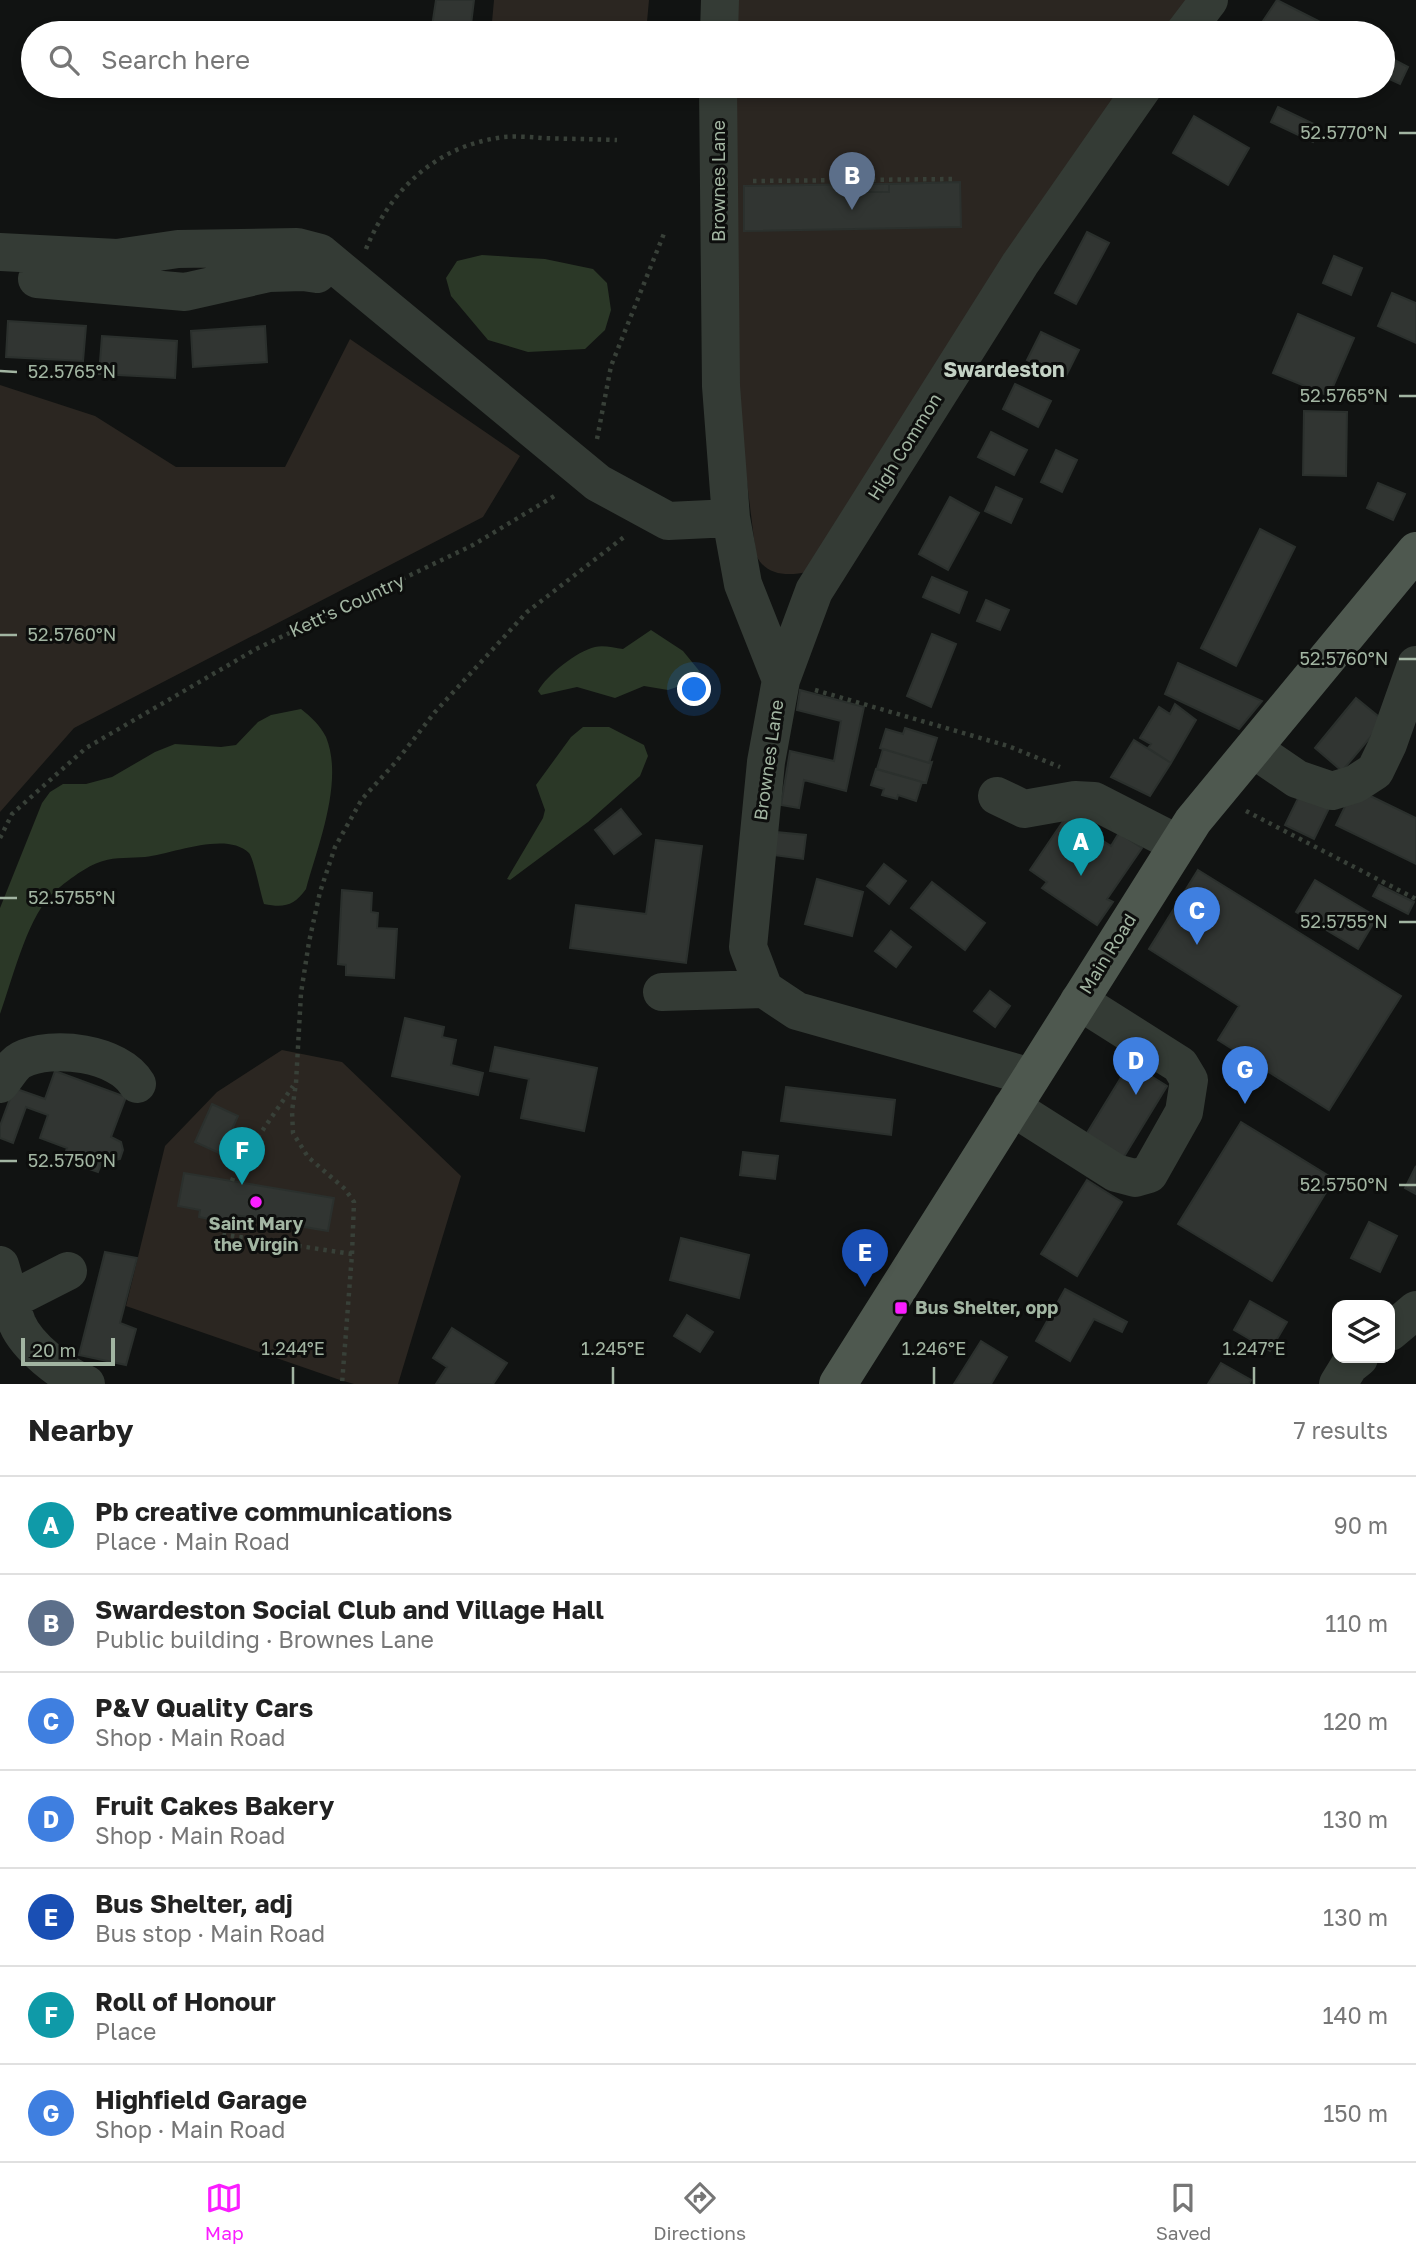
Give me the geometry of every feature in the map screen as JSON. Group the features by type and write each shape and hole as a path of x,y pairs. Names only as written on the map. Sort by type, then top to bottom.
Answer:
{"main road":[{"name":"Main Road","path":"838,1384 1193,821 1416,551"}],"street":[{"path":"719,21 720,0"},
{"path":"1193,21 1209,0"},
{"name":"Brownes Lane","path":"718,98 721,386 731,518 743,584 780,680 766,762 748,947 764,989"},
{"name":"High Common","path":"780,680 814,591 1020,264 1136,98"},
{"path":"0,252 117,258 178,249 297,247 320,253 594,479 668,521 731,518"},
{"path":"0,276 185,292 269,272 303,271 353,281"},
{"path":"1253,749 1297,779 1332,791 1355,784 1375,771 1388,744 1416,665"},
{"path":"997,796 1024,809 1075,800 1094,802 1178,844"},
{"path":"662,992 764,989 797,1011 1021,1092 1116,1173 1135,1178 1149,1174 1184,1112 1189,1080 1180,1065 1079,1001"},
{"path":"0,1084 20,1060 50,1052 79,1053 113,1063 137,1084"},
{"path":"68,1271 6,1283 18,1325 44,1358 59,1370 86,1384"},
{"path":"1395,1328 1416,1310"},
{"path":"1338,1384 1353,1363"}],"path":[{"path":"353,281 373,233 398,193 428,164 464,145 506,137 617,140"},
{"path":"719,181 955,179"},
{"path":"594,479 611,366 665,231"},
{"name":"Kett's Country","path":"0,838 12,814 86,748 256,649 473,545 553,496 594,479"},
{"path":"342,1384 354,1202 345,1189 308,1157 293,1133 292,1111 301,993 309,942 320,892 335,847 362,799 395,764 435,712 527,612 627,535 668,521"},
{"path":"780,680 1008,746 1070,771"},
{"path":"1214,795 1416,899"},
{"path":"232,1181 236,1169 296,1083"},
{"path":"220,1228 219,1234 352,1254"}],"shaded area":[{"path":"494,0 649,0 647,21 492,21"},
{"path":"732,0 1190,0 1175,21 732,21"},
{"path":"731,98 1120,98 808,572 785,574 771,571 756,555 735,386"},
{"path":"482,255 545,259 593,269 607,283 611,310 605,330 585,349 528,352 488,340 451,296 446,278 457,261"},
{"path":"350,339 520,456 483,517 74,728 0,812 0,385 95,416 176,467 285,467"},
{"path":"651,630 683,651 701,673 695,681 668,690 644,686 615,698 577,687 541,695 538,691 555,671 580,653 598,646 623,649"},
{"path":"301,709 326,737 331,754 332,773 327,813 302,895 288,904 264,904 249,853 227,844 97,863 61,886 41,907 27,936 0,1014 0,908 42,803 50,792 63,784 86,784 112,777 155,752 175,744 221,747 236,745 258,722 271,715"},
{"path":"583,727 609,727 644,745 648,756 640,776 588,822 510,880 507,879 543,818 545,810 536,785 571,737"},
{"path":"282,1050 342,1062 461,1176 398,1384 354,1384 340,1380 126,1306 165,1146 217,1092"}],"building":[{"path":"436,0 474,0 471,21 433,21"},
{"path":"1277,0 1318,21 1263,21"},
{"path":"1395,60 1408,67 1400,84 1395,82"},
{"path":"1278,107 1320,127 1313,142 1271,122"},
{"path":"1194,116 1249,148 1228,185 1173,153"},
{"path":"960,182 961,227 744,231 744,186 865,184 865,192 889,192 889,184"},
{"path":"865,184 889,184 889,192 865,192"},
{"path":"1087,232 1109,243 1076,304 1055,293"},
{"path":"1334,256 1362,268 1351,295 1323,283"},
{"path":"1392,293 1416,303 1416,343 1378,326"},
{"path":"1298,314 1354,338 1329,396 1273,373"},
{"path":"8,321 86,326 83,361 6,357"},
{"path":"265,326 267,362 193,367 191,331"},
{"path":"1041,332 1079,350 1065,378 1027,360"},
{"path":"102,336 177,341 175,378 99,374"},
{"path":"1015,384 1051,401 1038,427 1003,409"},
{"path":"1304,411 1347,412 1346,476 1303,475"},
{"path":"991,432 1027,450 1014,475 978,457"},
{"path":"1056,450 1077,460 1062,492 1041,482"},
{"path":"1378,483 1405,494 1393,520 1367,508"},
{"path":"996,487 1022,499 1011,523 985,511"},
{"path":"950,497 979,513 948,570 919,554"},
{"path":"1260,529 1295,547 1236,666 1201,648"},
{"path":"932,577 967,592 959,613 923,597"},
{"path":"986,600 1009,610 1000,630 977,621"},
{"path":"932,634 956,644 931,707 907,696"},
{"path":"1178,663 1262,701 1239,729 1165,694"},
{"path":"800,690 864,707 846,791 804,780 799,808 781,805 790,751 834,761 841,721 797,710"},
{"path":"1356,698 1384,721 1342,771 1315,748"},
{"path":"1175,704 1196,720 1171,763 1148,748 1151,744 1140,738 1159,707 1170,714"},
{"path":"905,728 937,738 929,763 880,748 886,729 903,734"},
{"path":"1134,740 1171,763 1150,796 1111,777"},
{"path":"883,749 932,762 926,783 877,769"},
{"path":"876,769 922,782 916,801 898,795 897,799 882,795 884,789 871,785"},
{"path":"1305,784 1334,798 1314,839 1285,825"},
{"path":"1354,788 1416,818 1416,864 1336,825"},
{"path":"621,809 641,834 614,854 595,830"},
{"path":"1066,817 1111,846 1119,833 1142,848 1107,899 1113,902 1097,925 1042,888 1047,882 1030,870"},
{"path":"776,832 806,835 803,859 773,855"},
{"path":"656,840 702,846 686,963 570,948 576,905 646,914"},
{"path":"884,864 906,881 889,904 867,886"},
{"path":"1198,870 1401,996 1329,1110 1218,1040 1239,1006 1149,949"},
{"path":"817,879 863,892 852,936 805,924"},
{"path":"1315,880 1377,917 1358,949 1296,912"},
{"path":"932,882 985,923 965,950 911,908"},
{"path":"1379,885 1414,902 1408,914 1373,896"},
{"path":"342,890 372,893 371,912 378,913 377,928 397,929 394,978 346,975 346,965 338,964"},
{"path":"891,931 911,947 896,967 875,951"},
{"path":"990,991 1010,1006 995,1027 974,1011"},
{"path":"405,1018 444,1027 442,1037 456,1040 451,1065 483,1073 478,1095 392,1076"},
{"path":"495,1047 597,1068 584,1131 521,1118 529,1079 490,1071"},
{"path":"1130,1063 1167,1086 1122,1160 1084,1138"},
{"path":"55,1071 126,1097 111,1137 121,1142 123,1150 120,1159 103,1159 98,1172 63,1160 67,1148 40,1138 48,1115 26,1107 13,1143 0,1138 0,1126 14,1088 45,1099"},
{"path":"786,1087 895,1100 891,1135 781,1121"},
{"path":"212,1104 238,1116 221,1154 195,1142"},
{"path":"1241,1122 1334,1179 1272,1281 1178,1224"},
{"path":"743,1152 778,1156 775,1179 740,1175"},
{"path":"1416,1166 1416,1194 1405,1188"},
{"name":"Saint Mary the Virgin","path":"184,1173 334,1198 328,1231 234,1215 231,1230 208,1226 209,1219 199,1217 200,1210 178,1206"},
{"path":"1087,1180 1122,1202 1077,1276 1041,1254"},
{"path":"1369,1222 1397,1236 1380,1272 1351,1258"},
{"path":"681,1238 749,1255 739,1298 670,1280"},
{"path":"105,1252 137,1258 120,1323 136,1329 126,1365 79,1355"},
{"path":"1065,1289 1127,1322 1122,1332 1094,1319 1070,1361 1036,1341"},
{"path":"1250,1301 1287,1322 1270,1351 1234,1330"},
{"path":"687,1315 713,1332 700,1352 674,1336"},
{"path":"452,1328 507,1363 493,1384 436,1384 447,1367 433,1358"},
{"path":"981,1341 1007,1357 991,1384 954,1384"},
{"path":"1221,1363 1251,1380 1249,1384 1208,1384"}],"place":[{"name":"Swardeston Social Club and Village Hall","path":"852,210"},
{"name":"Pb creative communications","path":"1081,876"},
{"name":"P&V Quality Cars","path":"1197,945"},
{"name":"Fruit Cakes Bakery","path":"1136,1095"},
{"name":"Highfield Garage","path":"1245,1104"},
{"name":"Roll of Honour","path":"242,1185"},
{"name":"Saint Mary the Virgin","path":"256,1202"},
{"name":"Bus Shelter, adj","path":"865,1287"},
{"name":"Bus Shelter, opp","path":"901,1308"}],"district":[{"name":"Swardeston","path":"1004,370"}]}
